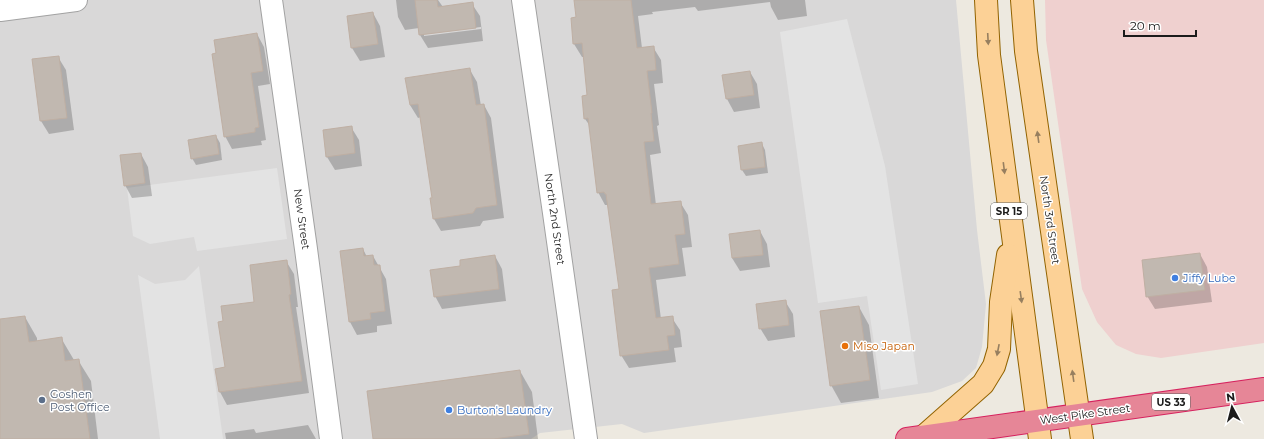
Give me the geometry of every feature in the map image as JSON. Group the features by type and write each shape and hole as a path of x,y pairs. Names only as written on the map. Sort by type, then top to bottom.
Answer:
{"highway":[{"name":"West Pike Street","path":"915,438 1038,430 1078,415 1264,389"}],"main road":[{"name":"SR 15","path":"986,0 989,55 1038,430"},
{"name":"North 3rd Street","path":"1022,0 1026,50 1082,439"},
{"path":"915,438 983,384 994,366 999,349 1002,302 1012,228"}],"street":[{"path":"0,10 76,0"},
{"name":"New Street","path":"271,0 331,439"},
{"name":"North 2nd Street","path":"523,0 586,439"}],"shaded area":[{"path":"0,0 956,0 977,230 986,304 982,347 976,368 962,381 932,392 644,433 622,424 540,433 531,439 0,439"},
{"path":"1045,0 1264,0 1264,343 1161,358 1136,354 1116,345 1097,322 1082,289 1046,40"},
{"path":"847,19 885,166 918,384 881,390 867,296 818,303 780,32"},
{"path":"277,168 287,239 197,251 194,237 150,244 133,236 127,188"},
{"path":"199,266 223,439 160,439 138,275 155,284 185,280"}],"building":[{"path":"415,0 437,0 438,7 473,2 476,28 419,35"},
{"path":"574,0 631,0 637,48 654,46 656,70 647,71 654,141 644,142 651,204 681,201 685,234 675,235 679,264 649,268 656,318 673,316 675,335 667,336 669,350 620,356 612,290 619,289 606,194 604,192 597,193 588,118 584,119 582,96 587,95 582,43 573,44 571,18 576,17"},
{"path":"373,12 378,44 351,48 347,16"},
{"path":"257,33 263,71 251,73 259,127 255,128 255,132 224,137 212,54 216,53 214,40"},
{"path":"59,56 67,118 40,121 32,59"},
{"path":"470,68 476,105 484,104 497,205 476,208 473,213 433,219 430,198 432,198 418,104 410,105 405,78"},
{"path":"750,71 754,95 726,99 722,75"},
{"path":"352,126 355,153 326,157 323,130"},
{"path":"216,135 219,154 191,159 188,140"},
{"path":"762,142 765,167 741,170 738,146"},
{"path":"141,153 145,183 124,186 120,155"},
{"path":"760,230 763,255 732,258 729,234"},
{"path":"363,248 364,256 373,255 374,265 380,265 385,311 370,313 371,319 349,322 340,251"},
{"path":"1200,253 1205,290 1146,297 1142,260"},
{"path":"495,255 499,289 434,297 430,270 460,266 460,260"},
{"path":"287,260 291,294 289,295 302,381 219,392 215,369 225,367 218,322 223,321 221,306 254,302 250,265"},
{"path":"786,300 789,325 759,329 756,304"},
{"path":"859,306 870,380 830,386 820,311"},
{"name":"Goshen Post Office","path":"25,316 29,342 62,337 65,361 79,359 90,439 0,439 0,319"},
{"path":"520,370 529,434 494,439 373,439 367,391"}],"place":[{"name":"Jiffy Lube","path":"1175,278"},
{"name":"Miso Japan","path":"845,346"},
{"name":"Goshen Post Office","path":"42,400"},
{"name":"Burton's Laundry","path":"449,410"}]}
